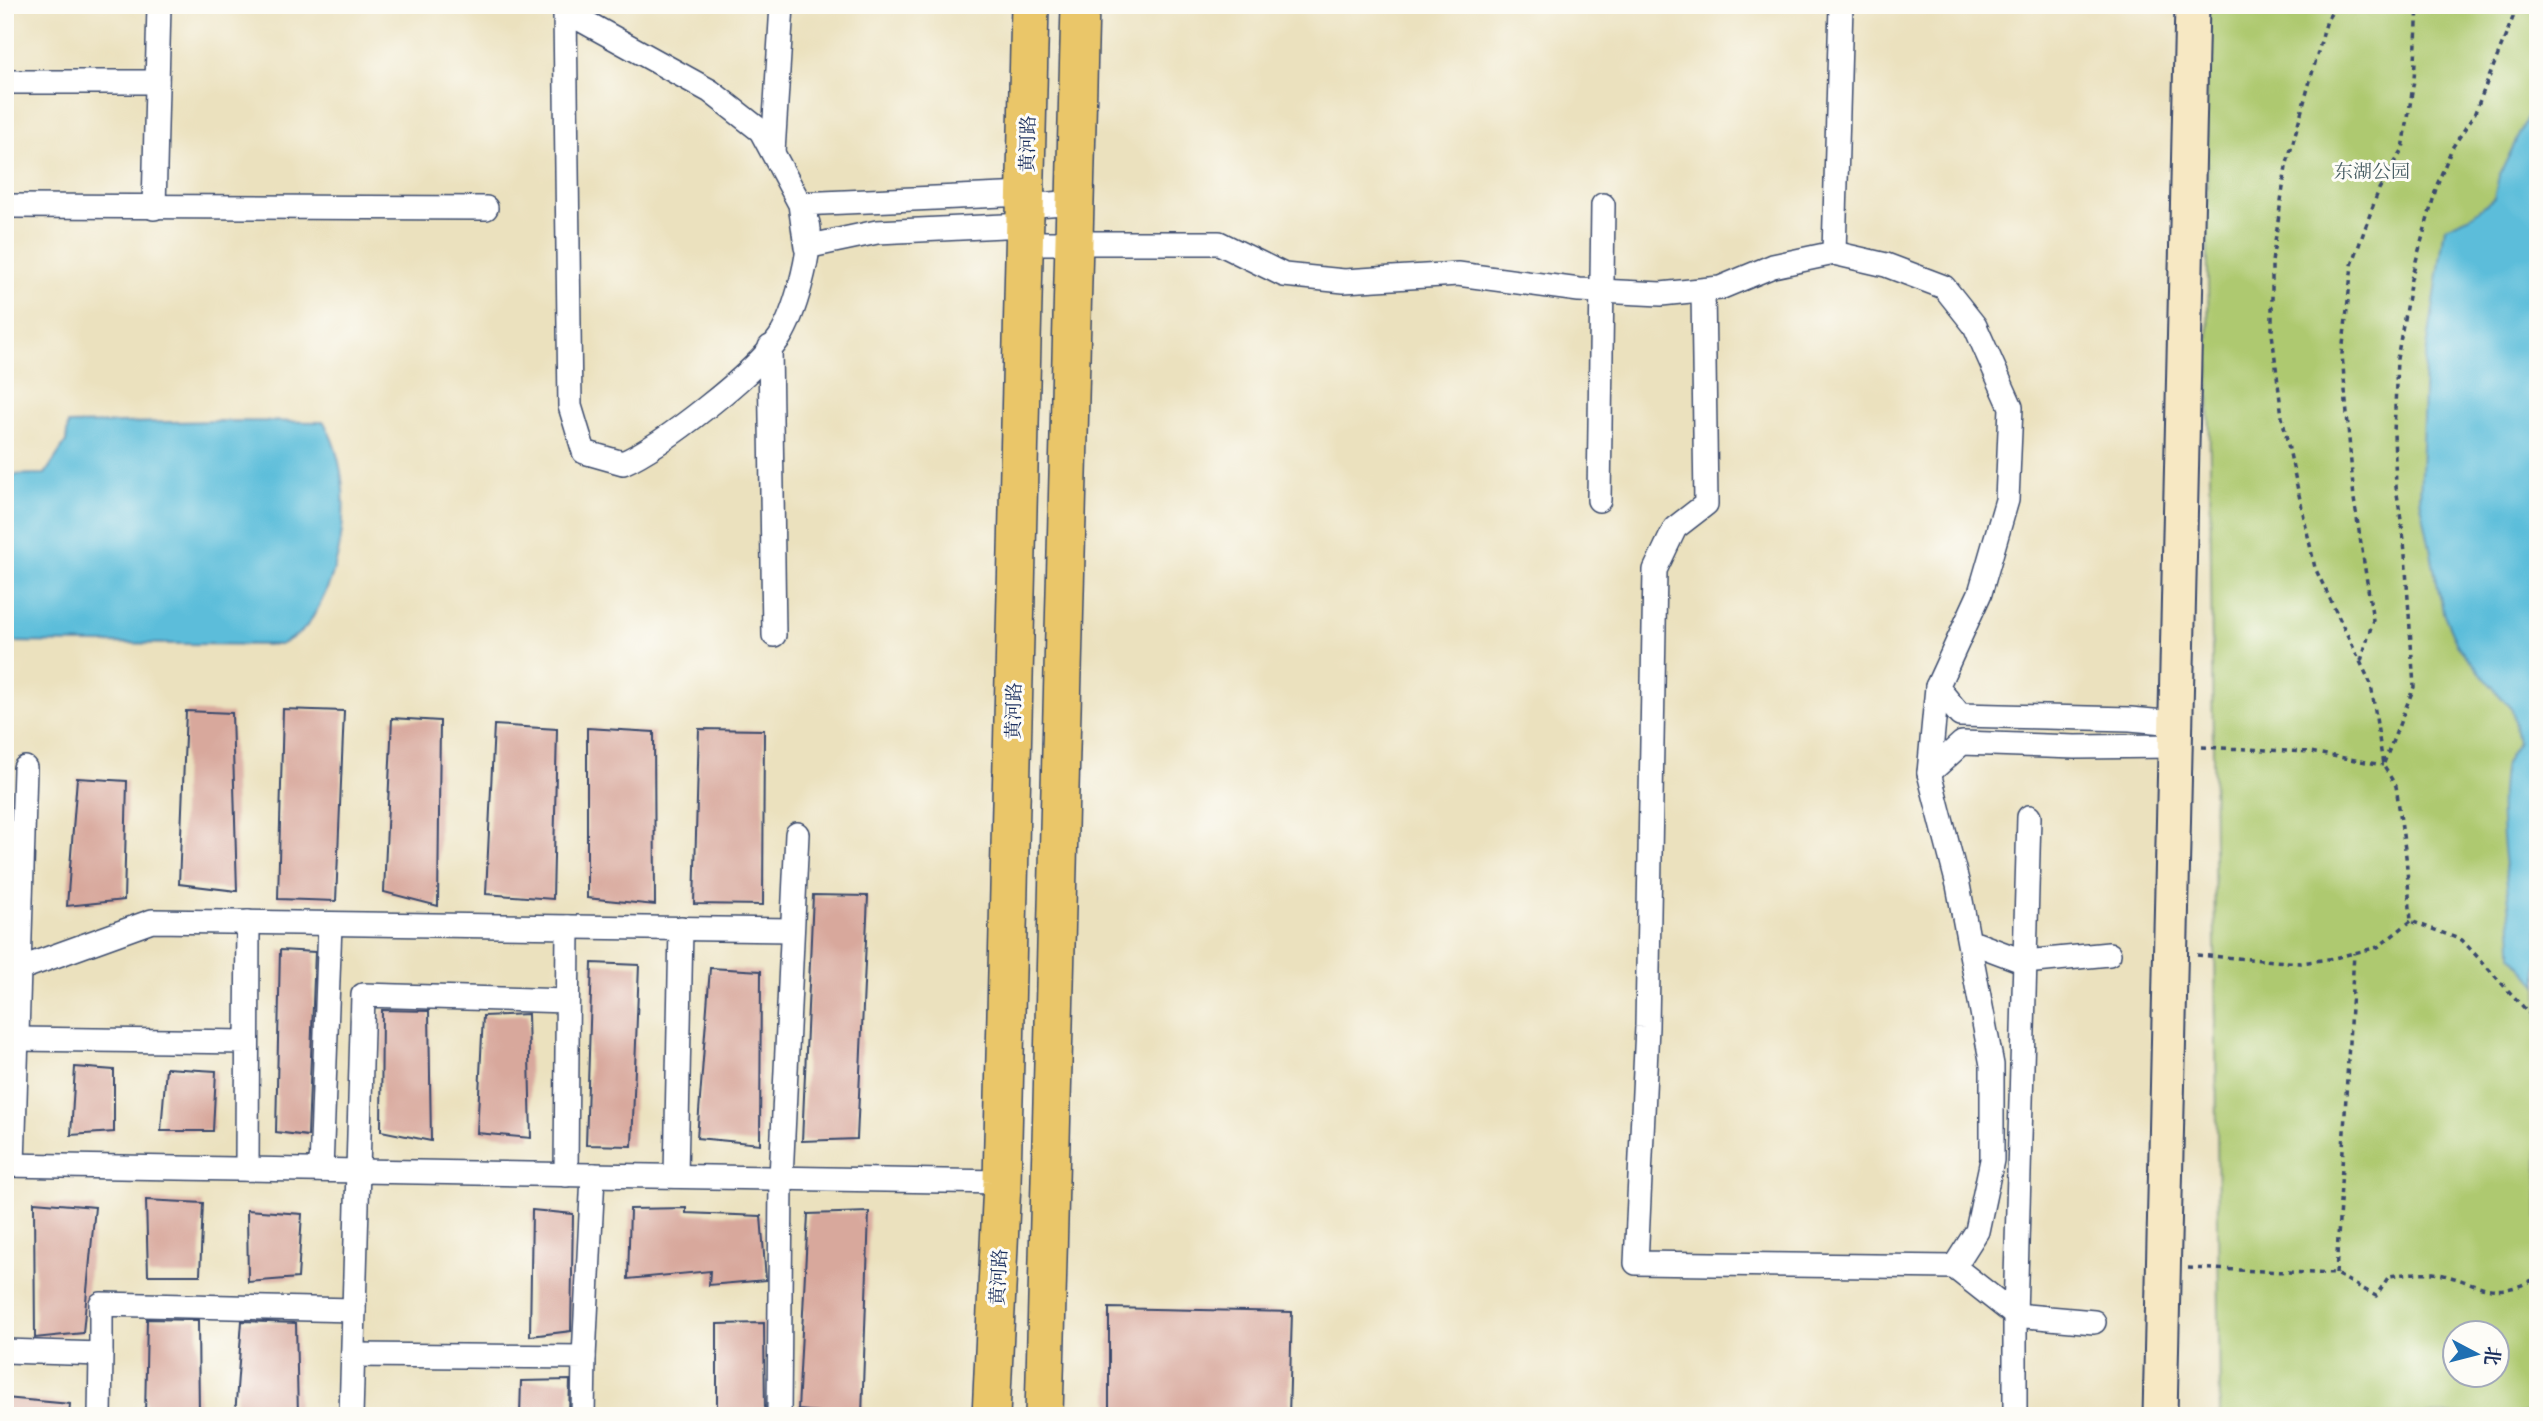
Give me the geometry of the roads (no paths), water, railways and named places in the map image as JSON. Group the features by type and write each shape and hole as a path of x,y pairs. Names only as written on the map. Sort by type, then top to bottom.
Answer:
{"main road":[{"name":"黄河路","path":"991,1416 1002,1182 1030,5"},
{"path":"1044,1416 1080,5"}],"street":[{"path":"154,208 159,5"},
{"path":"773,154 782,5"},
{"path":"1834,253 1841,5"},
{"path":"2160,1416 2192,5"},
{"path":"563,8 710,91 761,131 810,227 800,285 780,336 737,381 650,450 622,463 584,452 570,406 563,8"},
{"path":"5,82 157,82"},
{"path":"806,247 877,232 1025,217 1075,202"},
{"path":"800,204 1025,217 1074,244 1219,243 1284,275 1344,281 1458,274 1601,291 1661,295 1720,288 1773,266 1834,253 1886,265 1944,287 1975,326 2011,407 2007,500 1980,593 1937,687 1929,773 1958,886 1992,1065 1993,1160 1977,1231 1954,1268"},
{"path":"1599,500 1603,205"},
{"path":"5,206 485,208"},
{"path":"1703,290 1706,504 1675,528 1655,570 1647,1027 1636,1264 1954,1268 2015,1315 2094,1322"},
{"path":"769,347 775,635"},
{"path":"1937,687 1960,715 2176,735"},
{"path":"1929,773 1962,743 2075,747 2176,735"},
{"path":"25,768 14,979 17,1039 9,1165 1002,1182"},
{"path":"2015,1416 2015,1315 2029,817"},
{"path":"779,1416 781,1178 797,834"},
{"path":"14,979 152,921 792,930"},
{"path":"247,1169 248,922"},
{"path":"321,1170 330,923"},
{"path":"566,1175 568,927"},
{"path":"676,1176 681,928"},
{"path":"1977,944 2025,962 2109,954"},
{"path":"327,994 567,1001"},
{"path":"351,1416 363,995"},
{"path":"17,1039 247,1042"},
{"path":"583,1416 593,1175"},
{"path":"100,1416 101,1304 354,1310"},
{"path":"5,1351 101,1354"},
{"path":"354,1355 584,1357"}],"water":[{"path":"2538,95 2538,985 2512,956 2502,840 2501,793 2504,767 2518,742 2512,710 2457,645 2443,612 2420,499 2425,363 2445,227 2471,216 2494,198 2499,176"},
{"path":"324,422 334,446 341,472 343,499 338,554 320,605 306,627 280,645 5,642 5,475 45,474 66,442 68,424"}],"park label":[{"name":"东湖公园","path":"2372,171"}]}
